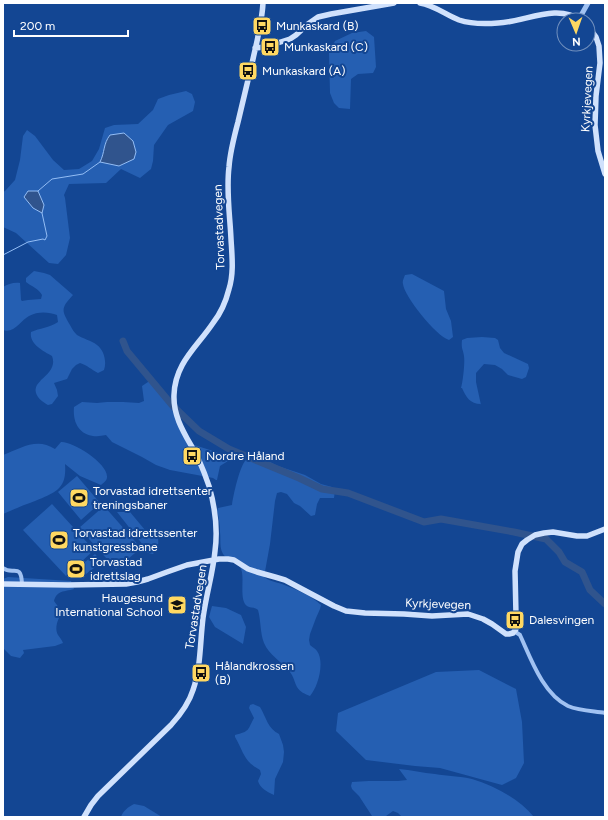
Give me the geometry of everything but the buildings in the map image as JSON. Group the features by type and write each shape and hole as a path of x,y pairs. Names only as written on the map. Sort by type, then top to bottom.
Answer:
{"main road":[{"name":"Torvastadvegen","path":"84,817 90,805 98,796 171,725 182,712 189,700 196,679 204,608 216,546 216,526 212,497 201,465 178,419 174,407 174,392 177,375 182,364 218,316 223,306 231,280 232,263 228,196 229,168 234,139 260,25 263,3"},
{"path":"255,48 265,47 290,39 318,17 394,3"},
{"path":"420,3 433,7 459,20 473,23 510,22 556,12"},
{"name":"Kyrkjevegen","path":"596,37 599,46 600,63 595,124 598,151 605,174"},
{"path":"514,631 516,629 515,566 518,552 522,544 535,535 544,533 553,532 587,536 605,529"},
{"name":"Kyrkjevegen","path":"3,584 132,583 181,567 214,560 234,560 248,569 285,580 346,611 432,616 468,614 483,619 506,634 514,631"}],"street":[{"path":"584,12 588,3"},
{"path":"3,568 7,571 16,571 20,573 22,584"},
{"path":"514,631 520,636 542,681 557,699 577,709 605,712"}],"shaded area":[{"path":"366,31 374,37 376,67 373,73 358,74 351,79 350,109 339,108 334,103 330,93 329,53 335,41 352,33"},
{"path":"186,91 192,94 195,102 193,111 168,125 154,145 151,169 140,178 121,169 106,183 69,184 64,195 70,238 66,255 58,264 49,263 16,233 3,227 3,192 15,180 20,160 23,136 27,130 35,136 53,160 64,170 79,169 92,161 99,149 105,128 114,125 138,124 153,110 158,99"},
{"path":"124,133 133,141 136,152 134,159 119,166 100,162 106,142 110,135"},
{"path":"28,191 38,191 44,205 42,213 33,208 24,197"},
{"path":"34,271 50,275 73,295 64,306 65,316 77,335 99,347 105,360 104,370 98,373 83,364 80,363 76,365 72,369 67,379 54,383 58,396 52,404 48,405 38,397 36,394 36,388 51,369 53,360 52,356 34,344 31,332 51,326 58,322 57,315 51,313 32,314 11,330 3,330 3,287 20,283 22,301 41,299 41,293 26,282 26,278"},
{"path":"412,274 444,291 446,309 451,321 453,337 449,340 443,337 429,324 405,290 403,282 405,275"},
{"path":"482,337 495,338 498,340 500,348 504,353 528,364 529,368 526,377 522,379 508,375 495,365 484,364 476,373 476,382 481,404 471,401 461,388 464,363 462,340 467,338"},
{"path":"151,380 156,389 164,396 191,444 229,456 228,461 220,466 217,480 170,470 156,465 112,442 106,435 92,436 81,431 75,421 74,407 82,402 139,403 144,401 142,386"},
{"path":"61,442 81,449 102,465 106,471 106,481 101,485 80,476 65,464 64,479 59,488 49,495 3,514 3,455 35,444 42,444 55,449"},
{"path":"250,458 264,459 278,466 305,475 321,484 332,487 335,490 334,498 320,498 315,515 311,516 300,506 294,503 287,494 281,492 277,493 264,577 303,593 313,598 321,605 309,640 310,645 317,651 320,661 320,674 318,681 310,696 298,689 291,673 266,647 262,635 258,610 247,606 244,603 242,593 242,571 240,567 224,556 221,549 220,524 217,511 218,508 232,505 241,468 246,460"},
{"name":"Torvastad idrettsenter treningsbaner","path":"77,476 100,503 81,520 58,492"},
{"name":"Torvastad idrettssenter kunstgressbane","path":"52,504 94,550 66,576 23,530"},
{"path":"104,506 141,548 116,569 79,528"},
{"path":"117,512 130,512 145,530 156,531 158,543 157,549 153,554 145,550 143,545"},
{"path":"95,554 102,562 86,574 80,566"},
{"path":"8,577 71,581 74,589 59,593 55,597 54,601 62,612 56,629 63,643 55,646 23,650 24,653 20,658 11,656 3,648 3,579"},
{"path":"212,606 226,608 241,615 246,627 243,644 215,627 209,617"},
{"path":"479,670 516,689 522,722 524,763 516,778 502,785 440,768 366,760 336,731 338,713 436,672"},
{"path":"253,704 260,707 272,729 279,734 283,745 283,762 275,779 274,795 260,786 258,781 261,774 260,770 254,767 247,760 235,737 235,735 246,731 249,728 254,718 249,708 250,705"},
{"path":"399,769 463,777 481,782 498,789 514,799 534,817 402,817 393,811 386,816 372,816 359,796 352,789 352,782 407,780"},
{"path":"134,804 144,806 162,817 121,817 126,809"}],"waterway":[{"path":"38,191 52,179 83,174 100,162"},
{"path":"3,255 28,242 43,239 45,240 47,236 42,213"},
{"path":"123,341 127,351 172,405 199,431 229,449 322,489 348,493 424,522 441,519 546,539 559,552 565,562 582,572 590,590 605,604"}],"place":[{"name":"Munkaskard (B)","path":"262,26"},
{"name":"Munkaskard (C)","path":"270,47"},
{"name":"Munkaskard (A)","path":"248,71"},
{"name":"Nordre Håland","path":"192,456"},
{"name":"Torvastad idrettsenter treningsbaner","path":"79,498"},
{"name":"Torvastad idrettssenter kunstgressbane","path":"59,540"},
{"name":"Torvastad idrettslag","path":"76,569"},
{"name":"Haugesund International School","path":"177,605"},
{"name":"Dalesvingen","path":"515,620"},
{"name":"Hålandkrossen (B)","path":"201,673"}]}
